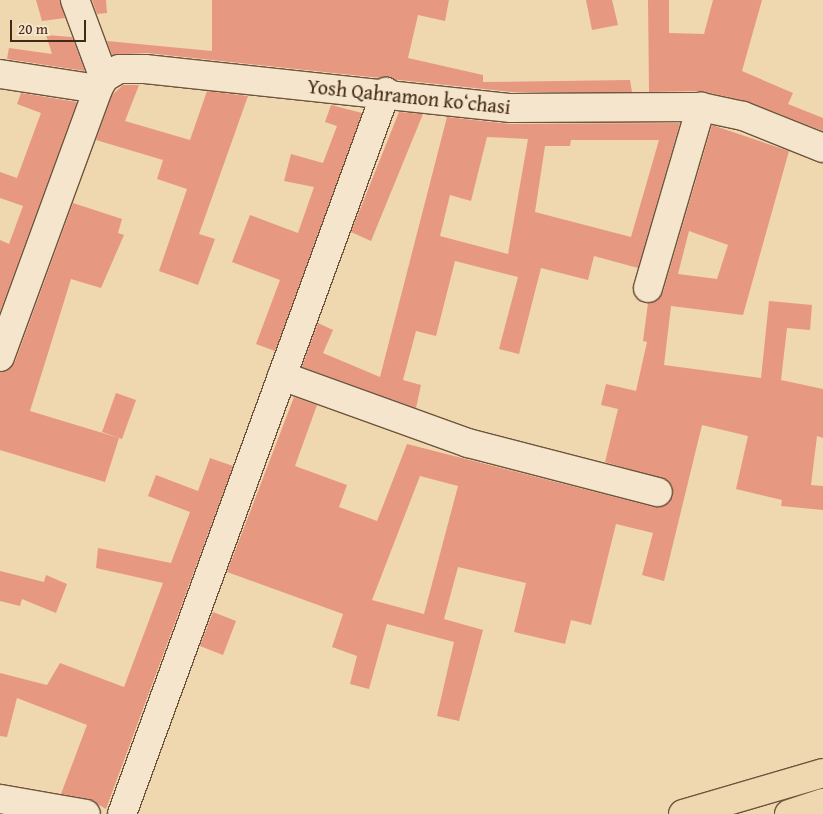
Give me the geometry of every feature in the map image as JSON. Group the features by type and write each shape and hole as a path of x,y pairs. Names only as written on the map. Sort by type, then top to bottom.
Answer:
{"highway":[{"path":"683,814 823,773"},
{"path":"789,814 823,803"}],"street":[{"path":"0,357 101,84 76,0"},
{"name":"Yosh Qahramon koʻchasi","path":"101,84 119,69 145,68 386,92 511,108 701,107 743,116 823,148"},
{"path":"0,74 101,84"},
{"path":"122,814 386,92"},
{"path":"648,288 701,107"},
{"path":"282,376 468,443 658,492"},
{"path":"0,800 86,814"}],"building":[{"path":"36,0 60,0 65,18 42,21"},
{"path":"92,0 106,0 107,13 97,14"},
{"path":"212,0 449,0 445,21 418,15 408,58 483,75 483,82 630,80 632,92 512,92 147,53 112,55 107,41 212,51"},
{"path":"586,0 612,0 618,25 592,30"},
{"path":"648,0 669,0 669,33 704,34 713,0 762,0 742,71 793,93 788,104 823,118 823,131 746,101 701,91 649,92"},
{"path":"46,35 72,37 85,71 7,59 9,48 52,54"},
{"path":"123,85 139,85 125,121 190,140 207,91 248,96 199,234 215,239 198,285 159,271 187,189 157,179 163,160 96,140 112,95"},
{"path":"21,93 77,102 0,312 0,240 9,244 23,206 0,198 0,172 17,178 41,113 17,104"},
{"path":"331,105 362,113 275,351 256,344 280,280 232,262 250,215 298,233 314,187 284,181 291,154 323,163 337,126 325,122"},
{"path":"399,112 423,114 371,241 351,232"},
{"path":"447,117 511,124 680,123 638,268 594,256 588,280 541,268 519,354 499,349 518,277 455,261 436,336 416,331 403,380 421,385 416,408 302,367 318,323 333,330 323,353 380,377","holes":["487,137 528,139 508,254 440,236 450,195 471,201","571,140 659,140 631,237 535,212 545,146 570,146"]},
{"path":"712,125 789,151 743,315 671,306 664,365 761,378 769,301 812,305 810,330 787,328 781,380 823,389 823,438 817,436 811,485 823,486 823,510 781,506 782,500 736,489 748,436 702,425 664,581 642,575 653,533 616,524 591,625 571,620 565,644 514,632 526,583 458,567 444,619 483,630 459,721 437,716 454,642 387,624 369,689 350,684 357,656 332,647 343,614 227,572 294,397 317,405 295,466 347,485 339,507 377,521 407,444 654,507 669,503 673,488 669,481 605,462 618,409 601,405 606,384 636,391 647,342 643,341 648,303 663,292","holes":["689,231 728,245 717,279 678,274","420,476 458,486 424,614 372,600"]},
{"path":"73,203 122,219 118,233 124,235 101,288 71,279 30,411 119,438 105,482 0,450 0,372 15,362"},
{"path":"116,393 136,400 122,439 102,432"},
{"path":"210,458 233,466 106,809 89,799 61,794 87,725 17,698 7,737 0,736 0,673 47,685 60,663 124,687 163,583 96,568 98,548 171,563 190,512 148,496 156,475 198,491"},
{"path":"0,571 44,582 46,575 67,584 56,613 22,599 20,606 0,601"},
{"path":"213,612 236,621 223,655 200,646"}]}
